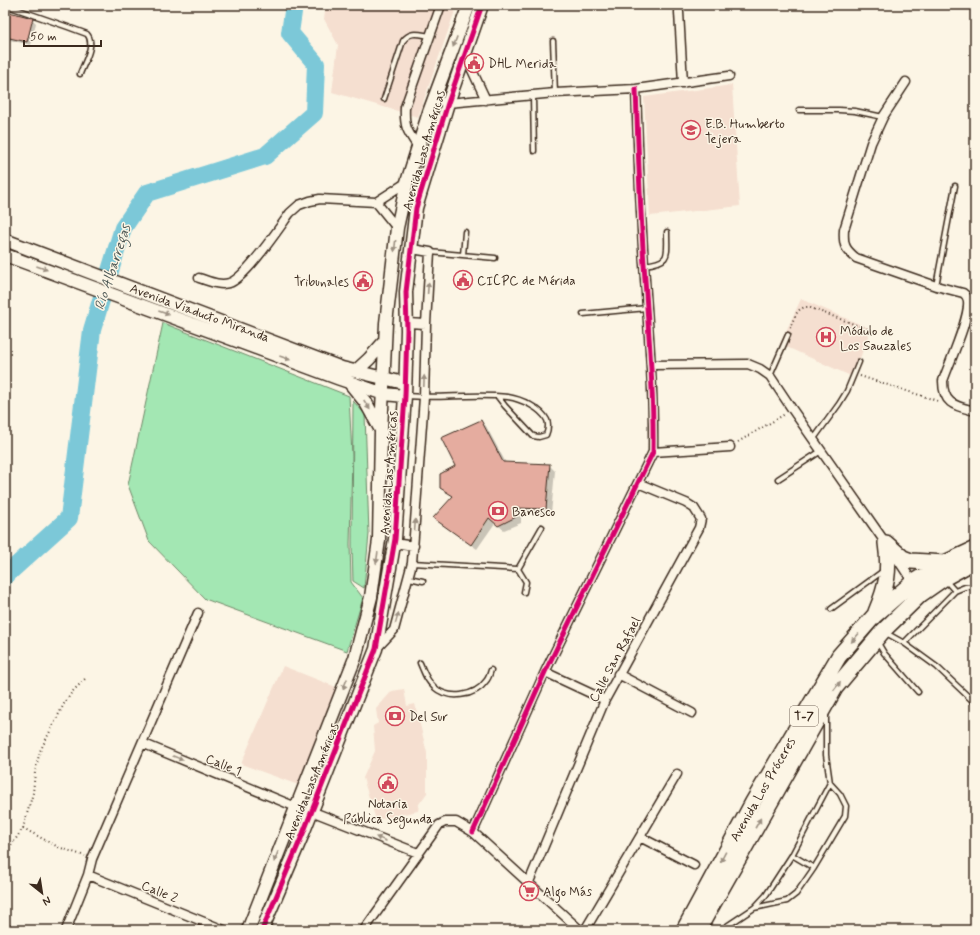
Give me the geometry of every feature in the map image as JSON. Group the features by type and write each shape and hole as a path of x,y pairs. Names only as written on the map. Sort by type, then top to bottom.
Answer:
{"highway":[{"name":"T-7","path":"874,616 884,593 888,568 886,543"},
{"path":"886,543 903,558 911,562 944,571"},
{"name":"Avenida Los Próceres","path":"684,930 753,802 839,656 874,616 975,549"},
{"name":"Avenida Los Próceres","path":"944,571 975,561"},
{"name":"Avenida Los Próceres","path":"698,930 835,688 917,588"}],"street":[{"path":"418,147 408,133 405,121 405,107 441,5"},
{"name":"Avenida Las Américas","path":"248,930 355,658 371,597 379,540 381,431 384,394 383,378 385,341 397,228 407,182 418,147 469,5"},
{"name":"Avenida Las Américas","path":"262,930 376,649 394,543 404,396 407,323 406,292 416,208 448,103 482,5"},
{"path":"679,12 683,83"},
{"path":"465,55 486,100"},
{"path":"434,99 448,103 555,93 636,88 729,76"},
{"path":"906,82 883,117 872,143 844,230 843,242 848,251 856,258 936,286 964,293 972,301 943,381 944,394 954,406 975,411"},
{"path":"473,832 545,672 653,452 651,365 644,265 636,88"},
{"path":"199,278 219,284 230,283 244,273 290,213 299,205 320,199 376,202 407,182"},
{"path":"376,202 397,228"},
{"name":"Avenida Viaducto Miranda","path":"7,241 344,376"},
{"path":"376,649 394,630 409,578 414,546 424,397 430,252 412,249"},
{"name":"Avenida Viaducto Miranda","path":"5,255 344,376"},
{"path":"407,323 426,324"},
{"path":"344,376 356,371 385,341"},
{"path":"651,365 748,364 760,369 770,376 792,410 917,588"},
{"path":"356,371 404,383"},
{"path":"344,376 384,394 404,396"},
{"path":"344,376 366,403 381,431"},
{"path":"653,452 730,447"},
{"name":"Calle San Rafael","path":"529,882 605,700 699,528 700,519 694,508 686,503 638,483"},
{"path":"394,543 414,546"},
{"path":"66,930 88,875 92,858 198,613"},
{"path":"545,672 605,700"},
{"path":"618,674 692,713"},
{"name":"Calle 1","path":"142,743 296,807"},
{"path":"584,930 677,774"},
{"path":"311,811 418,853"},
{"path":"364,930 439,825 445,822 456,822 473,832 580,930"},
{"path":"640,837 694,865"},
{"name":"Calle 2","path":"88,875 224,930"}],"lane":[{"path":"5,5 68,26 87,34 91,45 80,74"},
{"path":"384,99 402,41 406,36 412,34 430,36"},
{"path":"553,41 555,93"},
{"path":"533,96 534,151"},
{"path":"799,110 855,111 883,117"},
{"path":"936,286 955,186"},
{"path":"463,256 465,232"},
{"path":"644,265 656,264 663,260 667,254 667,232"},
{"path":"430,252 495,258"},
{"path":"583,314 647,308"},
{"path":"770,376 788,334"},
{"path":"813,440 839,404 855,374 859,362"},
{"path":"404,396 509,397 532,406 543,414 548,421 546,435 540,437 533,436 498,397"},
{"path":"778,479 821,451"},
{"path":"518,569 542,527"},
{"path":"412,563 518,569"},
{"path":"831,609 888,568"},
{"path":"518,569 526,582 524,592"},
{"path":"944,571 955,591"},
{"path":"409,578 423,581"},
{"path":"904,643 955,591 965,587 975,586"},
{"path":"879,635 904,643 937,667 975,703"},
{"path":"879,635 884,654 918,692"},
{"path":"420,663 426,678 435,688 445,694 458,695 473,692 486,681 491,670"},
{"path":"754,908 787,901 796,894 814,868 845,816 846,806 840,794 830,783 826,755 826,703"},
{"path":"721,930 754,908 766,895 792,855 830,783"},
{"path":"792,855 814,868"},
{"path":"728,930 729,925"}],"path":[{"path":"788,334 798,310 802,307 808,307 875,332"},
{"path":"855,374 954,406"},
{"path":"730,447 792,410"},
{"path":"5,854 23,828 33,793 35,772 40,751 64,704 72,692 86,678"},
{"path":"23,828 58,847 92,858"}],"shaded area":[{"path":"326,5 457,5 418,117 332,92 338,45 324,19"},
{"name":"E.B. Humberto Tejera","path":"732,85 740,206 650,216 644,97"},
{"name":"Módulo de Los Sauzales","path":"801,299 871,329 853,377 780,344"},
{"path":"283,666 341,689 301,786 241,764"},
{"path":"404,689 407,706 415,704 427,753 427,793 419,804 418,811 376,820 363,778 375,751 373,726 378,723 376,709 392,691"}],"green space":[{"path":"163,323 349,396 352,456 350,544 351,582 363,598 347,651 205,599 149,541 128,485"},
{"path":"353,401 365,414 369,534 364,588 353,581"}],"building":[{"path":"5,11 33,18 27,42 5,37"},
{"path":"481,420 503,462 550,464 546,509 516,508 516,517 498,526 489,518 471,545 433,518 453,496 440,488 440,474 455,466 441,438"},
{"path":"200,922 217,930 196,930"}],"waterway":[{"name":"Río Albarregas","path":"5,576 69,518 92,330 123,228 147,193 265,156 314,113 316,64 290,33 294,5"}],"cycle path":[{"path":"262,930 302,836 376,649 395,539 405,396 407,330 406,292 416,208 448,103 482,5"},
{"path":"473,832 545,672 653,452 652,381 641,220 636,89"}],"place":[{"name":"DHL Merida","path":"474,63"},
{"name":"E.B. Humberto Tejera","path":"691,130"},
{"name":"CICPC de Mérida","path":"463,280"},
{"name":"Tribunales","path":"363,281"},
{"name":"Módulo de Los Sauzales","path":"826,337"},
{"name":"Banesco","path":"498,511"},
{"name":"Del Sur","path":"395,716"},
{"name":"Notaria Pública Segunda","path":"388,783"},
{"name":"Algo Más","path":"529,891"}]}
